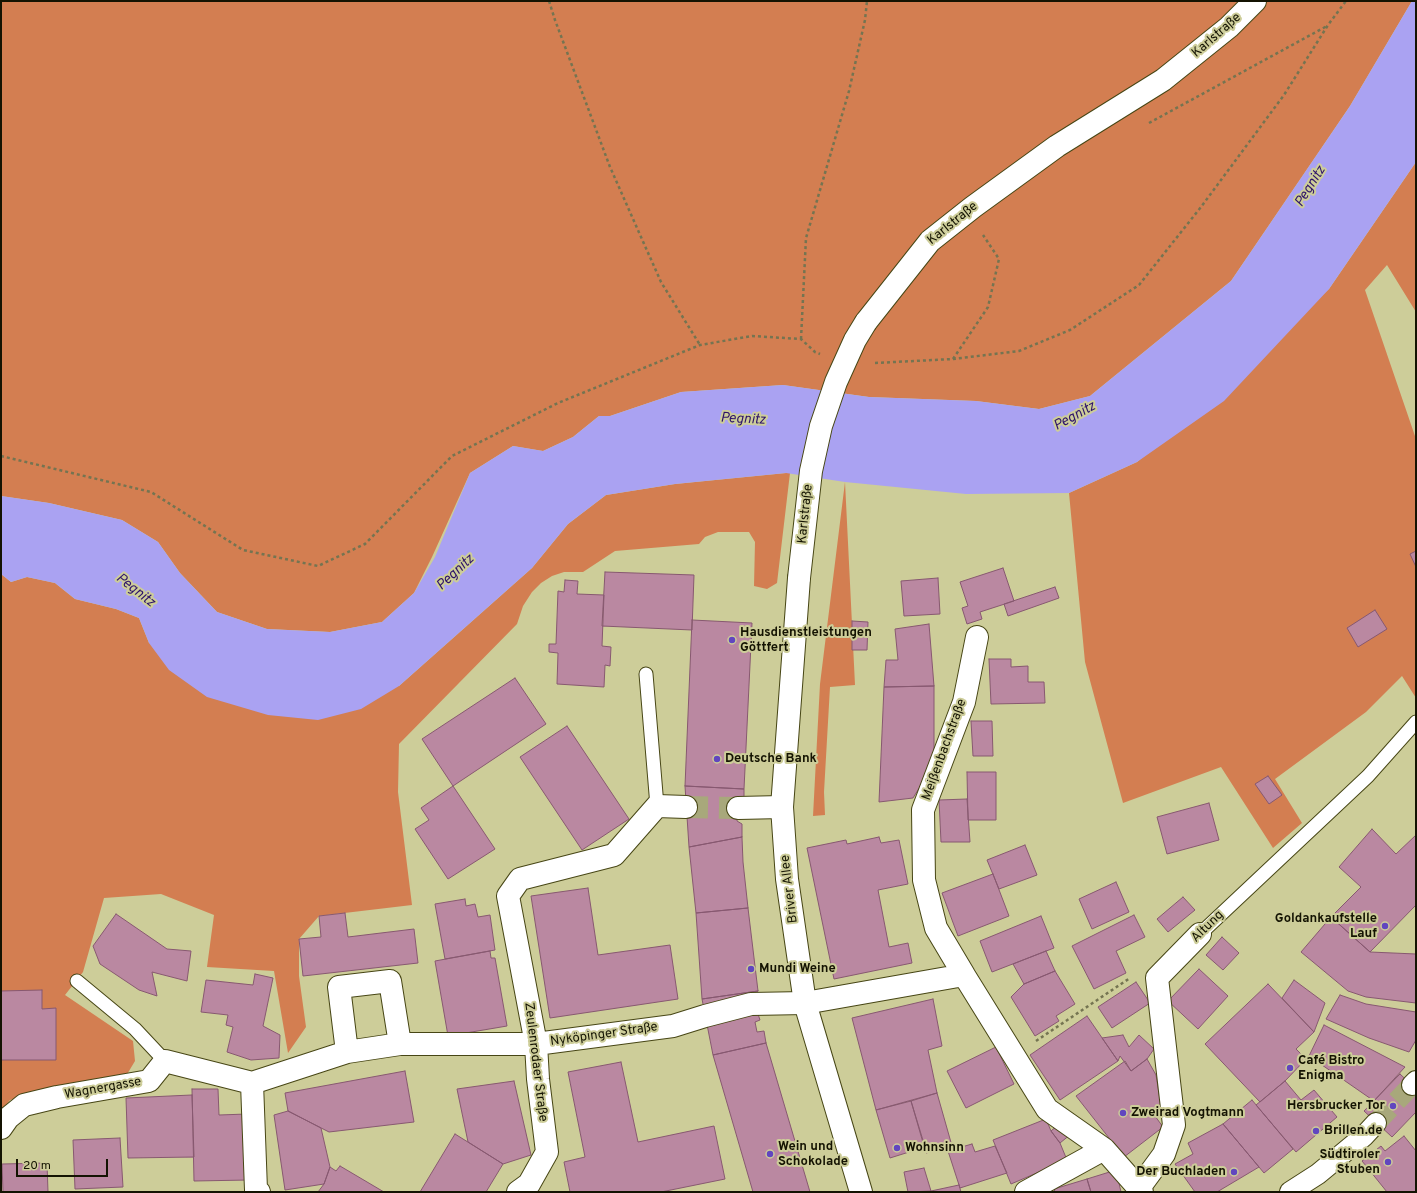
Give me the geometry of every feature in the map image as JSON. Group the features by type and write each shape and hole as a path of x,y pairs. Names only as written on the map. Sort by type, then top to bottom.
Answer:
{"street":[{"name":"Karlstraße","path":"799,578 811,471 821,426 836,382 855,340 866,322 930,241 973,207 1057,146 1163,80 1228,27 1255,1"},
{"name":"Briver Allee","path":"799,578 782,807 787,879 805,1003 861,1192"},
{"name":"Meißenbachstraße","path":"977,638 964,702 923,810 924,880 936,928 1013,1056 1047,1109 1104,1149 1141,1190"},
{"path":"657,806 686,807"},
{"name":"Zeulenrodaer Straße","path":"518,1192 529,1184 547,1152 538,1079 536,1044 508,896 520,879 614,855 657,806"},
{"path":"738,808 782,807"},
{"name":"Altung","path":"1141,1190 1164,1154 1174,1125 1157,978 1200,934"},
{"path":"805,1003 964,975"},
{"path":"347,1052 339,987 390,981 400,1044"},
{"name":"Nyköpinger Straße","path":"252,1083 347,1052 400,1044 536,1044 673,1026 751,1004 805,1003"},
{"path":"165,1061 252,1083 256,1191"},
{"name":"Wagnergasse","path":"1,1128 8,1118 24,1105 58,1097 149,1081 165,1061"},
{"path":"1290,1192 1318,1174 1364,1136 1376,1123"},
{"path":"1026,1192 1104,1149"}],"lane":[{"path":"646,674 657,806"},
{"name":"Altung","path":"1200,934 1368,776 1416,722"},
{"path":"77,981 135,1029 165,1061"}],"path":[{"path":"549,1 610,167 657,274 700,345"},
{"path":"1,456 151,492 243,550 318,566 365,544 452,456 558,403 700,345 752,336 801,339 806,238 849,92 865,20 867,1"},
{"path":"869,363 953,359 1019,351 1070,330 1139,285 1201,207 1284,95 1328,25 1346,1"},
{"path":"1148,124 1328,25"},
{"path":"953,359 988,306 999,259"},
{"path":"1013,1056 1134,975"}],"shaded area":[{"path":"1,1 1412,1 1350,106 1231,281 1090,396 1039,409 976,401 869,397 783,385 681,392 610,416 599,416 573,437 543,451 513,446 470,473 414,593 382,622 330,632 267,629 217,612 180,573 158,542 122,520 49,503 1,496"},
{"path":"1416,162 1416,312 1387,265 1365,290 1416,439 1416,698 1402,676 1366,712 1275,779 1302,823 1273,848 1221,767 1123,803 1085,662 1069,493 1137,462 1329,289"},
{"path":"790,473 777,583 767,589 754,586 755,542 749,532 718,532 705,537 699,544 615,551 583,572 564,572 552,576 541,583 532,592 523,606 517,624 399,744 398,792 412,905 319,916 299,939 299,976 306,1027 288,1053 274,971 207,967 214,915 161,894 104,898 83,972 65,995 133,1041 135,1061 123,1081 82,1081 10,1100 1,1111 1,574 11,582 27,577 55,583 75,599 116,609 139,618 149,643 399,686 532,568 568,524 606,495 675,484"},
{"path":"845,482 855,685 830,687 824,792 825,815 813,816 820,684"}],"water":[{"name":"Pegnitz","path":"1412,1 1416,1 1416,162 1329,289 1224,401 1137,462 1069,493 966,494 845,482 786,473 675,484 606,495 568,524 532,568 399,686 361,709 318,720 268,715 207,697 169,670 149,643 139,618 116,609 75,599 55,583 27,577 11,582 1,574 1,496 49,503 122,520 158,542 180,573 217,612 267,629 330,632 382,622 414,593 435,557 470,473 513,446 543,451 573,437 599,416 610,416 681,392 783,385 869,397 976,401 1039,409 1090,396 1231,281 1350,106"}],"building":[{"path":"1416,551 1416,567 1410,554"},
{"path":"1003,568 1014,601 980,612 982,619 967,624 962,608 968,606 960,582"},
{"path":"605,572 694,575 692,630 602,626"},
{"path":"938,578 940,614 904,616 901,581"},
{"path":"565,580 578,581 577,594 604,595 602,646 611,647 610,666 605,665 604,687 557,684 558,653 549,652 549,644 556,644 558,591 564,592"},
{"path":"1055,587 1059,598 1008,616 1004,604"},
{"path":"1375,610 1387,629 1358,647 1347,628"},
{"path":"692,620 752,623 744,789 685,786"},
{"path":"852,621 868,622 867,650 852,650"},
{"path":"929,624 934,686 884,687 886,660 898,660 895,629"},
{"path":"989,659 1011,659 1011,667 1028,666 1028,682 1044,682 1045,703 991,704"},
{"path":"515,678 546,724 453,786 422,739"},
{"path":"934,686 934,764 913,798 879,802 884,687"},
{"path":"971,721 992,721 993,756 973,756"},
{"path":"567,726 629,819 582,850 520,757"},
{"path":"967,772 996,772 996,820 968,820"},
{"path":"1268,776 1282,795 1269,804 1255,784"},
{"path":"453,786 495,849 448,879 415,829 429,820 421,808"},
{"path":"685,786 744,789 744,797 738,797 737,821 742,824 742,837 689,847"},
{"path":"967,799 970,842 941,842 939,800"},
{"path":"1209,803 1219,840 1167,854 1157,817"},
{"path":"1372,829 1396,854 1416,835 1416,905 1370,952 1331,917 1361,887 1339,867"},
{"path":"742,837 748,908 696,913 689,847"},
{"path":"879,837 881,843 899,840 908,884 878,890 889,947 908,943 912,963 834,979 807,848 846,840 847,844"},
{"path":"1025,845 1037,875 999,889 987,860"},
{"path":"993,874 1009,916 958,936 942,893"},
{"path":"1116,882 1129,912 1092,929 1079,899"},
{"path":"588,888 598,955 670,945 678,999 550,1018 531,896"},
{"path":"1183,897 1195,910 1168,932 1157,919"},
{"path":"465,899 466,906 475,904 478,917 490,915 495,950 445,959 435,904"},
{"path":"748,908 758,991 702,999 696,913"},
{"path":"345,913 348,937 414,929 418,963 303,976 299,939 321,937 319,916"},
{"path":"116,914 167,949 191,951 187,981 152,972 157,996 139,990 100,964 93,946"},
{"path":"1134,915 1145,937 1116,951 1126,973 1094,989 1072,946"},
{"path":"1041,916 1054,948 992,972 980,941"},
{"path":"1331,917 1370,952 1416,954 1416,1003 1366,997 1348,991 1301,952"},
{"path":"1222,937 1239,953 1223,970 1206,955"},
{"path":"490,951 491,958 495,958 507,1026 448,1036 435,961"},
{"path":"1046,951 1055,971 1024,984 1013,964"},
{"path":"1199,969 1228,996 1198,1029 1168,1001"},
{"path":"1055,971 1075,1004 1056,1016 1059,1021 1035,1036 1011,997 1024,984"},
{"path":"255,974 273,978 263,1026 280,1035 279,1058 251,1060 227,1052 233,1027 226,1025 228,1015 201,1012 206,980 253,985"},
{"path":"1294,980 1325,1003 1314,1032 1282,998"},
{"path":"1136,982 1150,1003 1112,1028 1098,1007"},
{"path":"1268,984 1314,1032 1296,1049 1306,1059 1285,1081 1260,1102 1205,1044"},
{"path":"42,990 42,1009 56,1008 56,1060 1,1060 1,991"},
{"path":"758,991 750,998 760,1020 755,1022 757,1032 764,1031 766,1043 713,1055 702,999"},
{"path":"1340,995 1366,1004 1416,1012 1416,1040 1409,1052 1369,1038 1326,1019"},
{"path":"933,999 942,1046 928,1050 937,1093 876,1110 852,1018"},
{"path":"1087,1016 1118,1061 1060,1100 1030,1055"},
{"path":"1324,1025 1405,1067 1374,1101 1309,1056"},
{"path":"1123,1035 1129,1047 1139,1035 1154,1049 1147,1059 1131,1071 1120,1056 1118,1061 1102,1038"},
{"path":"766,1043 810,1192 753,1192 713,1055"},
{"path":"996,1047 1014,1084 966,1108 947,1071"},
{"path":"1147,1059 1156,1075 1162,1112 1155,1116 1163,1127 1124,1157 1076,1096 1125,1061 1131,1071"},
{"path":"621,1062 638,1142 714,1126 725,1179 661,1192 570,1192 564,1162 585,1157 568,1072"},
{"path":"405,1071 414,1122 329,1132 288,1111 285,1093"},
{"name":"Hersbrucker Tor","path":"1400,1074 1416,1089 1416,1112 1392,1137 1364,1111"},
{"path":"514,1081 531,1155 503,1164 468,1142 457,1089"},
{"path":"1285,1081 1301,1100 1314,1090 1337,1117 1296,1152 1256,1105"},
{"path":"192,1089 218,1089 219,1115 247,1114 249,1180 194,1181"},
{"path":"937,1093 952,1146 926,1153 911,1101"},
{"path":"192,1095 194,1157 128,1158 126,1098"},
{"path":"1252,1100 1293,1149 1264,1173 1223,1124"},
{"path":"911,1101 925,1147 890,1158 876,1110"},
{"path":"288,1111 321,1128 330,1167 324,1184 285,1190 274,1115"},
{"path":"1046,1119 1051,1131 1060,1143 1067,1160 1011,1184 993,1140"},
{"path":"1059,1124 1071,1134 1060,1143 1051,1131"},
{"path":"1223,1124 1259,1167 1217,1192 1195,1192 1175,1164 1193,1154 1188,1143"},
{"path":"455,1134 503,1164 486,1192 420,1192"},
{"path":"1404,1136 1416,1151 1416,1190 1414,1192 1387,1192 1362,1161 1381,1146 1385,1151"},
{"path":"120,1138 123,1187 75,1189 73,1140"},
{"path":"972,1144 975,1152 995,1146 1007,1173 960,1188 948,1151"},
{"path":"47,1163 48,1192 3,1192 2,1164"},
{"path":"340,1166 384,1192 318,1192 324,1184 330,1167 336,1171"},
{"path":"924,1168 931,1191 908,1192 904,1172"},
{"path":"1116,1170 1121,1192 1091,1192 1087,1179"},
{"path":"1087,1179 1091,1192 1055,1192 1054,1189"},
{"path":"959,1185 961,1192 928,1192 931,1191"}],"tunnel":[{"path":"686,807 738,808"},
{"path":"1376,1123 1412,1085"}],"place":[{"name":"Hausdienstleistungen Göttfert","path":"732,640"},
{"name":"Deutsche Bank","path":"717,759"},
{"name":"Goldankaufstelle Lauf","path":"1385,926"},
{"name":"Mundi Weine","path":"751,969"},
{"name":"Café Bistro Enigma","path":"1290,1068"},
{"name":"Hersbrucker Tor","path":"1393,1106"},
{"name":"Zweirad Vogtmann","path":"1123,1113"},
{"name":"Brillen.de","path":"1316,1131"},
{"name":"Wohnsinn","path":"897,1148"},
{"name":"Wein und Schokolade","path":"770,1154"},
{"name":"Südtiroler Stuben","path":"1388,1162"},
{"name":"Der Buchladen","path":"1234,1172"}]}
